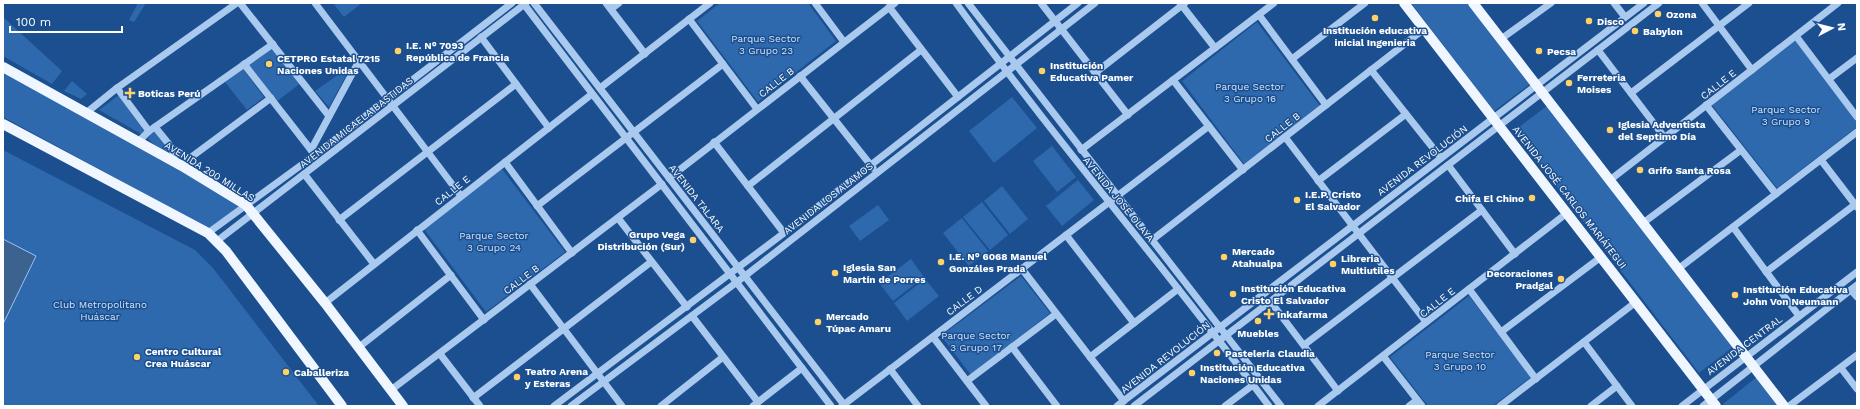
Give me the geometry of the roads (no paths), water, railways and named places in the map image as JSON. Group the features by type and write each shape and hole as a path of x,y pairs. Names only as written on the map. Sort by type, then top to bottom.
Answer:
{"main road":[{"name":"AVENIDA JOSÉ CARLOS MARIÁTEGUI","path":"1404,3 1703,389 1710,404"},
{"path":"1474,3 1784,406"},
{"name":"AVENIDA 200 MILLAS","path":"3,67 139,141 246,205 254,213 325,303 403,406"},
{"path":"3,124 208,233 217,241 342,406"}],"street":[{"path":"86,113 116,88 237,3"},
{"path":"240,3 329,116"},
{"path":"315,3 461,196"},
{"name":"AVENIDA MICAELA BASTIDAS","path":"208,233 313,152 388,100 512,3"},
{"name":"AVENIDA MICAELA BASTIDAS","path":"217,241 305,175 524,3"},
{"name":"AVENIDA TALARA","path":"524,3 662,184 729,275 830,406"},
{"name":"AVENIDA TALARA","path":"534,3 739,267 844,406"},
{"path":"619,3 608,6 645,54"},
{"path":"600,88 710,3"},
{"path":"815,3 844,42"},
{"name":"AVENIDA JOSÉ OLAYA","path":"956,3 1006,72 1213,332 1269,406"},
{"name":"AVENIDA JOSÉ OLAYA","path":"968,3 1015,66 1281,406"},
{"path":"1041,3 1128,115"},
{"name":"AVENIDA LOS ALAMOS","path":"554,406 597,372 687,307 784,233 1008,56 1078,3"},
{"name":"AVENIDA LOS ALAMOS","path":"571,406 736,283 1095,3"},
{"path":"1081,150 1274,3"},
{"path":"1292,59 1365,3"},
{"path":"1502,40 1551,3"},
{"path":"1614,3 1625,17"},
{"name":"AVENIDA REVOLUCIÓN","path":"1134,406 1448,166 1497,122 1540,89 1625,17 1644,3"},
{"name":"AVENIDA REVOLUCIÓN","path":"1540,89 1598,50 1659,3"},
{"path":"1702,3 1752,70"},
{"path":"1631,93 1749,3"},
{"name":"CALLE E","path":"1610,180 1838,3"},
{"path":"1095,73 1183,4 1215,48"},
{"path":"892,5 921,50 958,97"},
{"name":"CALLE B","path":"669,178 892,5"},
{"path":"1259,15 1326,104"},
{"path":"689,19 757,109"},
{"name":"CALLE B","path":"1152,240 1424,29"},
{"path":"1796,36 1857,117"},
{"path":"481,37 549,128"},
{"path":"139,141 152,129 272,44"},
{"path":"748,186 921,50"},
{"path":"1598,50 1665,138"},
{"path":"1829,79 1857,58"},
{"path":"244,64 313,152 329,116 359,61"},
{"path":"537,206 723,64"},
{"path":"1372,70 1441,158"},
{"path":"800,76 876,173"},
{"path":"1173,80 1243,170"},
{"path":"339,220 516,84"},
{"path":"116,88 152,129 172,148 178,164 190,158 271,98"},
{"name":"CALLE E","path":"325,303 592,94"},
{"path":"1706,105 1776,194"},
{"path":"1318,181 1406,114"},
{"name":"AVENIDA REVOLUCIÓN","path":"1117,406 1441,158 1497,122"},
{"name":"CALLE D","path":"844,406 933,336 1209,126"},
{"path":"1678,269 1857,132"},
{"path":"1285,137 1358,235 1426,322"},
{"path":"714,142 784,233"},
{"path":"1643,223 1741,150"},
{"path":"1766,272 1856,205 1821,160"},
{"path":"505,162 572,253"},
{"path":"1448,166 1515,254"},
{"path":"305,175 374,264"},
{"name":"CALLE B","path":"391,390 662,184"},
{"path":"1304,345 1482,210"},
{"name":"CALLE E","path":"1318,406 1568,213"},
{"path":"618,218 687,307"},
{"path":"1733,227 1799,316"},
{"path":"417,230 484,320"},
{"path":"1066,235 1134,323"},
{"path":"1501,332 1601,258"},
{"path":"473,398 651,262"},
{"path":"1022,269 1124,401"},
{"name":"AVENIDA CENTRAL","path":"1682,406 1745,356 1857,272"},
{"path":"359,347 451,275"},
{"path":"530,284 622,406"},
{"path":"1710,404 1753,367 1854,288 1857,297"},
{"path":"1090,357 1178,289"},
{"path":"1469,289 1536,379"},
{"path":"1271,302 1338,391"},
{"path":"1500,406 1636,302"},
{"path":"967,381 1056,314"},
{"path":"692,316 756,404 802,368"},
{"path":"933,336 986,406"},
{"path":"1584,342 1632,406"},
{"path":"1012,347 1057,406"},
{"path":"440,354 480,406"},
{"path":"1789,406 1857,355"},
{"path":"1383,356 1422,406"},
{"path":"661,406 723,357"},
{"path":"1841,368 1857,389"},
{"path":"890,369 918,406"},
{"path":"1225,406 1253,385"},
{"path":"1592,406 1617,386"},
{"path":"1409,406 1417,400"}],"place":[{"name":"Ozona","path":"1658,14"},
{"name":"Institución educativa inicial Ingenieria","path":"1375,18"},
{"name":"Disco","path":"1589,21"},
{"name":"Babylon","path":"1635,31"},
{"name":"I.E. N° 7093 República de Francia","path":"398,51"},
{"name":"Pecsa","path":"1539,51"},
{"name":"CETPRO Estatal 7215 Naciones Unidas","path":"269,64"},
{"name":"Institución Educativa Pamer","path":"1042,71"},
{"name":"Ferreteria Moises","path":"1569,83"},
{"name":"Boticas Perú","path":"130,93"},
{"name":"Iglesia Adventista del Septimo Día","path":"1610,130"},
{"name":"Grifo Santa Rosa","path":"1640,170"},
{"name":"Chifa El Chino","path":"1532,198"},
{"name":"I.E.P. Cristo El Salvador","path":"1297,200"},
{"name":"Grupo Vega Distribución (Sur)","path":"693,240"},
{"name":"Mercado Atahualpa","path":"1224,257"},
{"name":"I.E. N° 6068 Manuel Gonzáles Prada","path":"941,262"},
{"name":"Libreria Multiutiles","path":"1333,264"},
{"name":"Iglesia San Martín de Porres","path":"835,273"},
{"name":"Decoraciones Pradgal","path":"1561,279"},
{"name":"Institución Educativa Cristo El Salvador","path":"1233,294"},
{"name":"Institución Educativa John Von Neumann","path":"1735,295"},
{"name":"Inkafarma","path":"1269,314"},
{"name":"Muebles","path":"1258,321"},
{"name":"Mercado Túpac Amaru","path":"818,322"},
{"name":"Pastelería Claudia","path":"1217,353"},
{"name":"Centro Cultural Crea Huáscar","path":"137,357"},
{"name":"Caballeriza","path":"286,372"},
{"name":"Institución Educativa Naciones Unidas","path":"1192,373"},
{"name":"Teatro Arena y Esteras","path":"517,377"}],"park label":[{"name":"Parque Sector 3 Grupo 23","path":"766,44"},
{"name":"Parque Sector 3 Grupo 16","path":"1250,92"},
{"name":"Parque Sector 3 Grupo 9","path":"1786,114"},
{"name":"Parque Sector 3 Grupo 24","path":"494,240"},
{"name":"Club Metropolitano Huáscar","path":"100,310"},
{"name":"Parque Sector 3 Grupo 17","path":"976,340"},
{"name":"Parque Sector 3 Grupo 10","path":"1460,360"}]}
